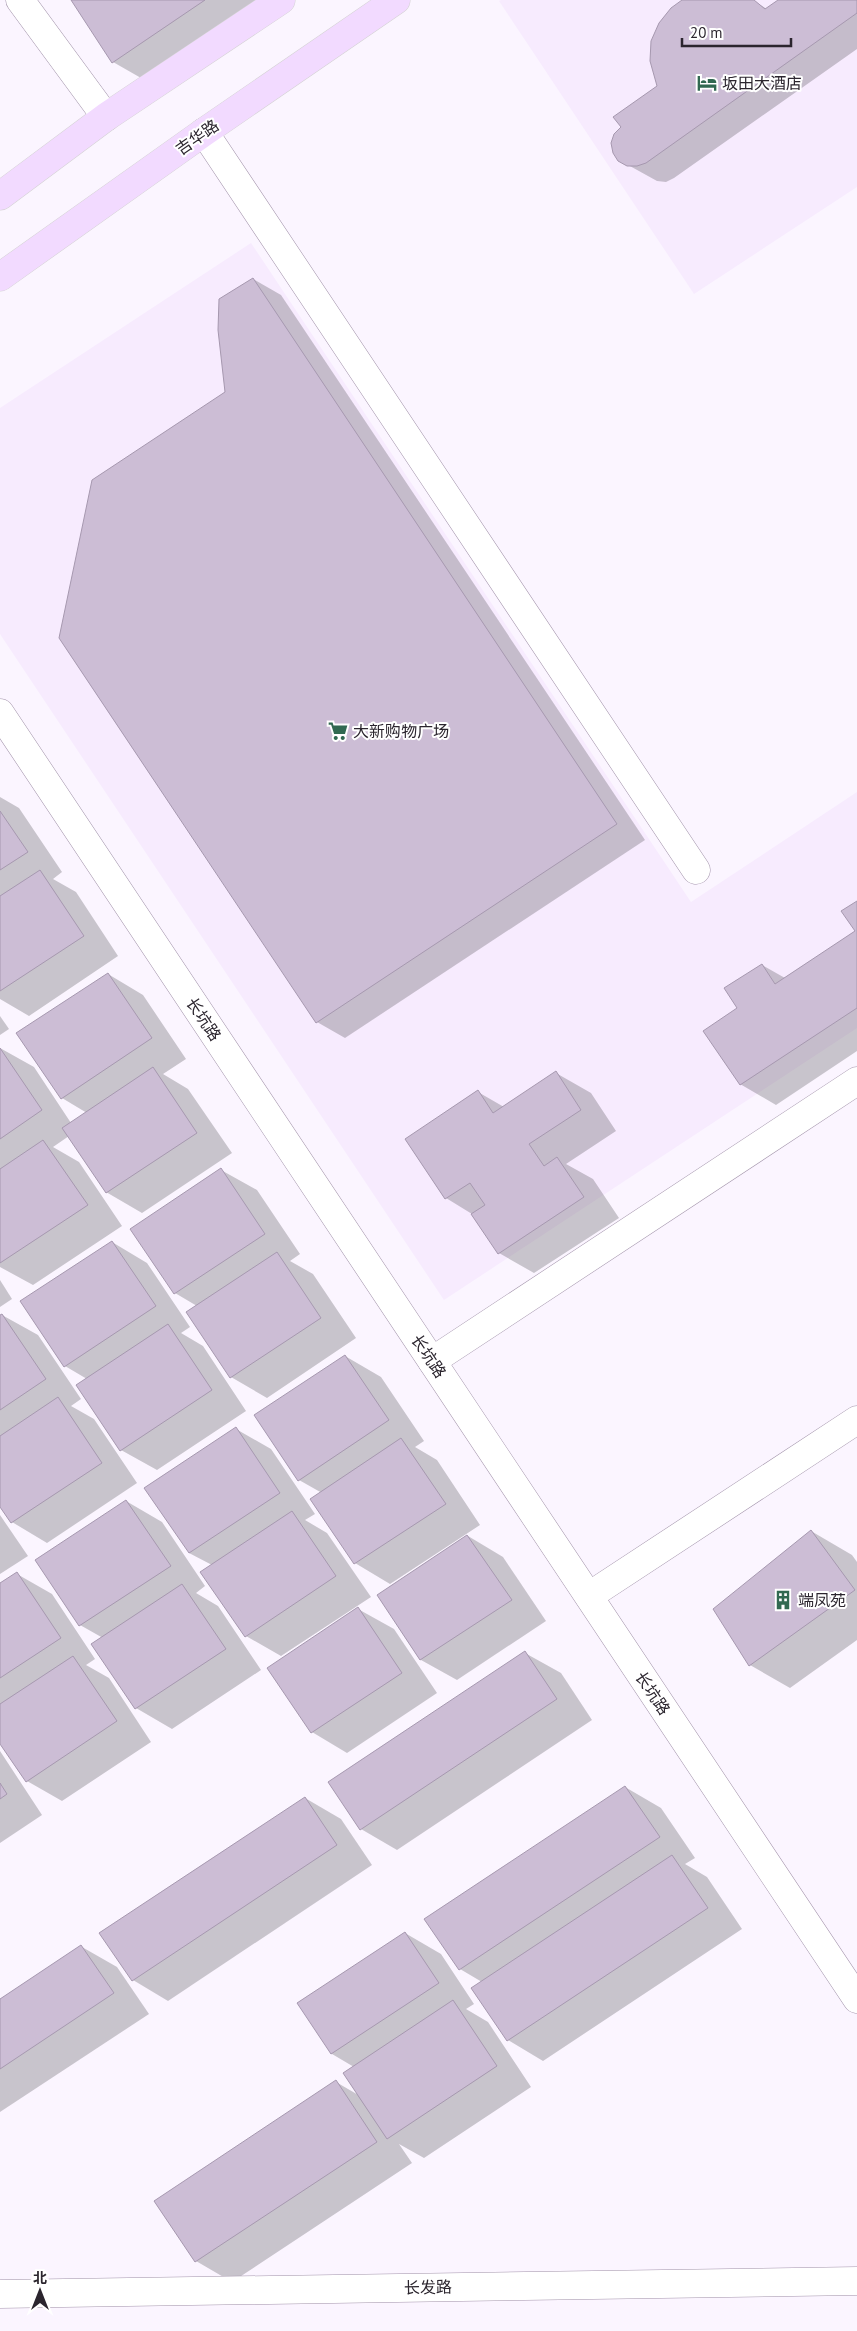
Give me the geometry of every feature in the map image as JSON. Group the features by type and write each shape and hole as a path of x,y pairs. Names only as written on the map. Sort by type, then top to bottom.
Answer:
{"main road":[{"path":"0,196 106,117 281,0"},
{"name":"吉华路","path":"0,277 204,132 396,0"}],"street":[{"path":"20,0 106,117"},
{"path":"204,132 696,870"},
{"name":"长坑路","path":"0,713 857,1999"},
{"path":"432,1361 857,1081"},
{"path":"589,1596 857,1420"},
{"name":"长发路","path":"0,2294 857,2281"}],"shaded area":[{"path":"857,0 857,187 694,294 499,1"},
{"path":"251,243 691,902 857,792 857,1028 444,1300 0,634 0,408"}],"building":[{"path":"71,0 205,0 112,63"},
{"name":"坂田大酒店","path":"682,0 754,0 765,9 778,0 857,0 857,13 646,163 637,166 627,166 618,161 613,153 611,143 614,134 621,127 613,117 657,86 650,61 651,41 659,23 671,8"},
{"name":"大新购物广场","path":"253,278 617,824 316,1023 59,638 92,480 225,392 218,330 219,299"},
{"path":"0,811 28,852 0,870"},
{"path":"40,870 84,936 0,991 0,896"},
{"path":"857,901 857,1008 740,1085 703,1031 737,1008 724,988 762,964 775,984 855,931 841,911"},
{"path":"108,973 152,1038 61,1099 16,1033"},
{"path":"0,1048 42,1110 0,1139"},
{"path":"153,1067 197,1133 106,1193 62,1128"},
{"path":"556,1071 581,1110 529,1144 544,1166 557,1157 584,1197 498,1254 471,1214 485,1205 470,1183 445,1199 405,1139 478,1090 493,1113"},
{"path":"43,1140 88,1205 0,1263 0,1169"},
{"path":"221,1168 265,1234 174,1294 130,1229"},
{"path":"112,1241 156,1306 64,1367 20,1301"},
{"path":"277,1252 321,1318 230,1378 186,1312"},
{"path":"2,1314 46,1379 0,1410 0,1315"},
{"path":"168,1324 212,1390 120,1451 76,1385"},
{"path":"345,1355 389,1420 298,1481 254,1415"},
{"path":"58,1397 102,1463 11,1523 0,1507 0,1436"},
{"path":"236,1427 280,1493 189,1553 144,1488"},
{"path":"401,1438 446,1504 354,1564 310,1499"},
{"path":"126,1500 171,1566 79,1626 35,1560"},
{"path":"292,1511 336,1576 245,1637 200,1572"},
{"name":"端凤苑","path":"811,1530 855,1590 749,1666 713,1609"},
{"path":"467,1535 512,1600 420,1660 377,1595"},
{"path":"17,1572 61,1638 0,1678 0,1583"},
{"path":"182,1584 226,1649 135,1709 91,1644"},
{"path":"358,1607 402,1673 311,1733 267,1668"},
{"path":"525,1651 557,1699 360,1830 328,1782"},
{"path":"73,1656 117,1721 26,1782 0,1744 0,1704"},
{"path":"0,1783 7,1794 0,1799"},
{"path":"625,1786 660,1837 459,1970 424,1919"},
{"path":"305,1797 337,1845 132,1981 99,1933"},
{"path":"672,1855 708,1908 507,2041 471,1988"},
{"path":"405,1932 439,1983 331,2054 297,2003"},
{"path":"81,1945 114,1993 0,2069 0,1999"},
{"path":"453,2000 497,2066 387,2139 343,2073"},
{"path":"336,2080 377,2142 195,2262 154,2201"}],"place":[{"name":"坂田大酒店","path":"707,83"},
{"name":"大新购物广场","path":"338,731"},
{"name":"端凤苑","path":"783,1600"}]}
